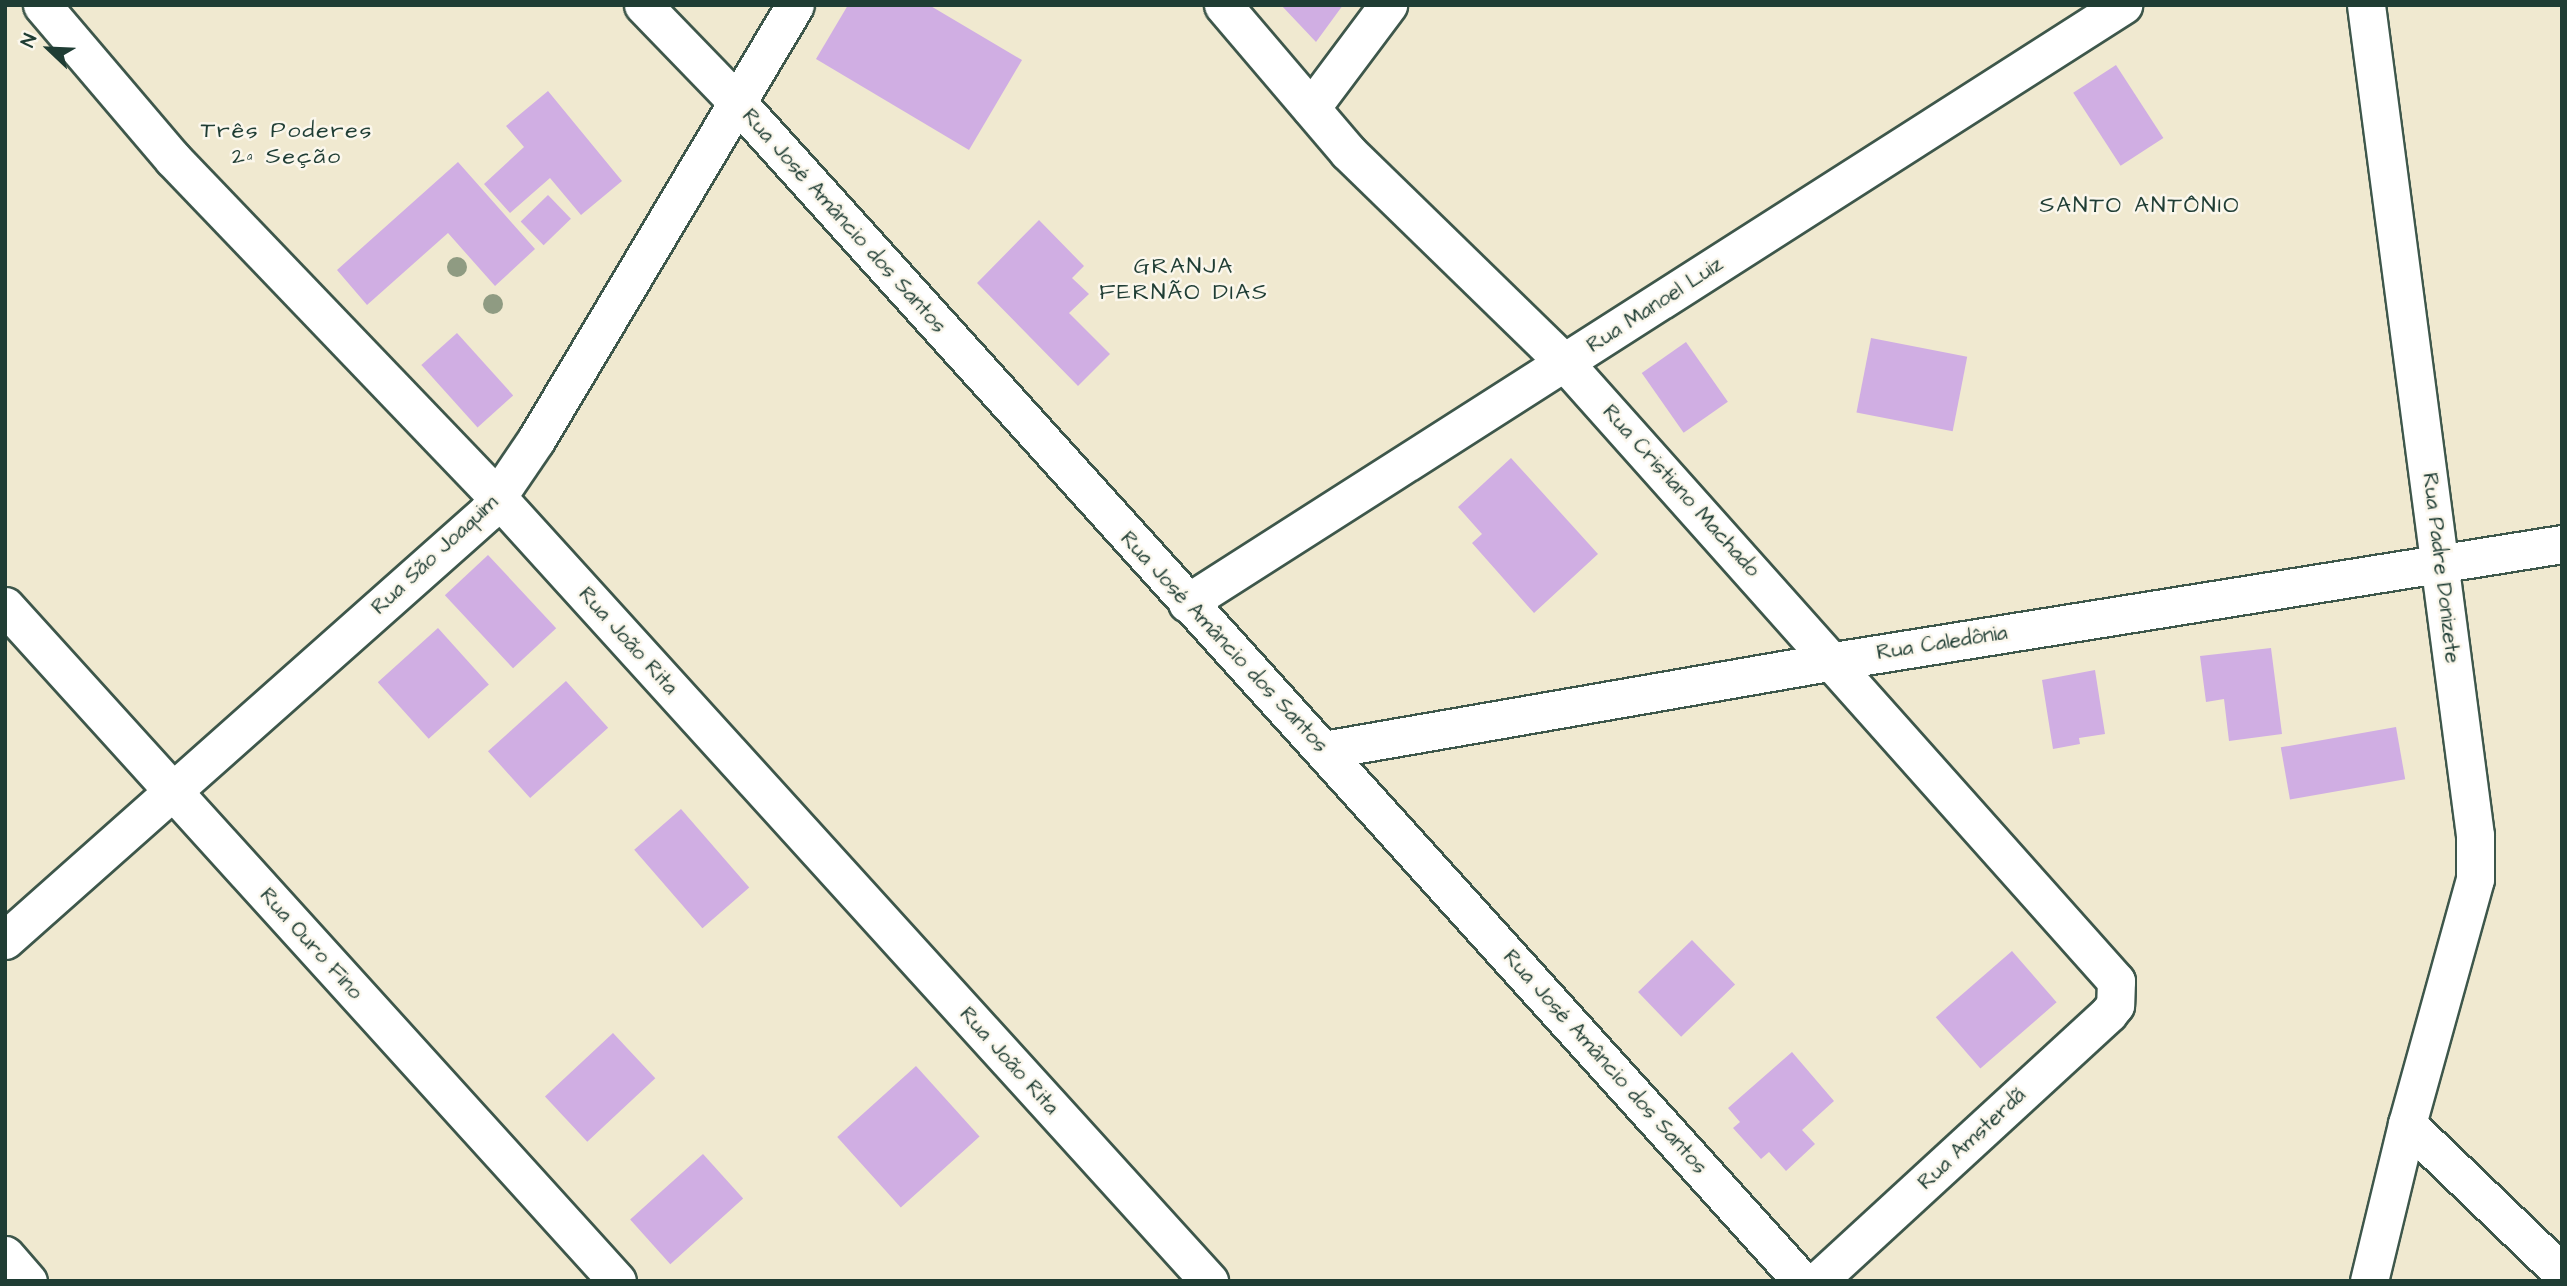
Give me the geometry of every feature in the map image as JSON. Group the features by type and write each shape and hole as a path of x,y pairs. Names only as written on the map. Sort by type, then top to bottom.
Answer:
{"street":[{"name":"Rua João Rita","path":"42,5 173,159 498,498 1209,1281"},
{"name":"Rua José Amâncio dos Santos","path":"643,5 736,101 1186,603 1324,750 1802,1281"},
{"name":"Rua São Joaquim","path":"5,940 471,527 498,498 795,5"},
{"name":"Rua Cristiano Machado","path":"1223,5 1348,152 1564,363 1834,661 2110,971 2118,993"},
{"path":"1311,108 1388,5"},
{"name":"Rua Manoel Luiz","path":"1186,603 2123,5"},
{"name":"Rua Padre Donizete","path":"2366,5 2475,835 2475,879 2407,1124 2369,1281"},
{"name":"Rua Caledônia","path":"1324,750 1834,661 2562,544"},
{"name":"Rua Ouro Fino","path":"5,606 617,1281"},
{"name":"Rua Amsterdã","path":"1818,1281 2108,1014 2118,993"},
{"path":"2407,1124 2562,1273"},
{"path":"5,1255 28,1281"}],"building":[{"path":"848,5 929,5 1022,60 969,150 816,59"},
{"path":"1281,5 1343,5 1316,42"},
{"path":"2116,65 2163,138 2121,166 2073,93"},
{"path":"548,91 622,181 581,215 550,178 510,213 484,184 524,147 506,126"},
{"path":"458,162 535,249 495,286 448,233 367,305 337,270"},
{"path":"548,195 571,219 544,245 521,221"},
{"path":"1039,220 1084,266 1072,278 1089,294 1069,313 1110,354 1078,386 977,283"},
{"path":"457,333 513,395 478,428 421,365"},
{"path":"1871,338 1967,357 1953,431 1856,413"},
{"path":"1686,342 1728,402 1684,433 1642,373"},
{"path":"1511,458 1598,554 1534,613 1472,543 1482,534 1458,507"},
{"path":"488,555 556,628 513,668 445,595"},
{"path":"438,628 489,684 429,739 378,682"},
{"path":"2271,648 2282,734 2229,741 2224,699 2206,702 2200,656"},
{"path":"2095,670 2105,734 2079,738 2080,744 2053,749 2042,680"},
{"path":"566,681 608,728 530,798 488,751"},
{"path":"2396,727 2405,779 2290,800 2281,747"},
{"path":"681,809 749,887 702,928 634,850"},
{"path":"1692,940 1735,985 1681,1037 1638,992"},
{"path":"2012,951 2057,1002 1980,1069 1936,1017"},
{"path":"613,1033 655,1078 587,1142 545,1096"},
{"path":"1792,1052 1834,1101 1802,1130 1815,1144 1786,1171 1769,1152 1761,1159 1733,1128 1740,1122 1728,1108"},
{"path":"916,1066 980,1137 901,1208 837,1137"},
{"path":"703,1154 743,1199 670,1264 630,1220"}],"district":[{"name":"Três Poderes 2ª Seção","path":"287,143"},
{"name":"SANTO ANTÔNIO","path":"2140,205"},
{"name":"GRANJA FERNÃO DIAS","path":"1184,279"}]}
